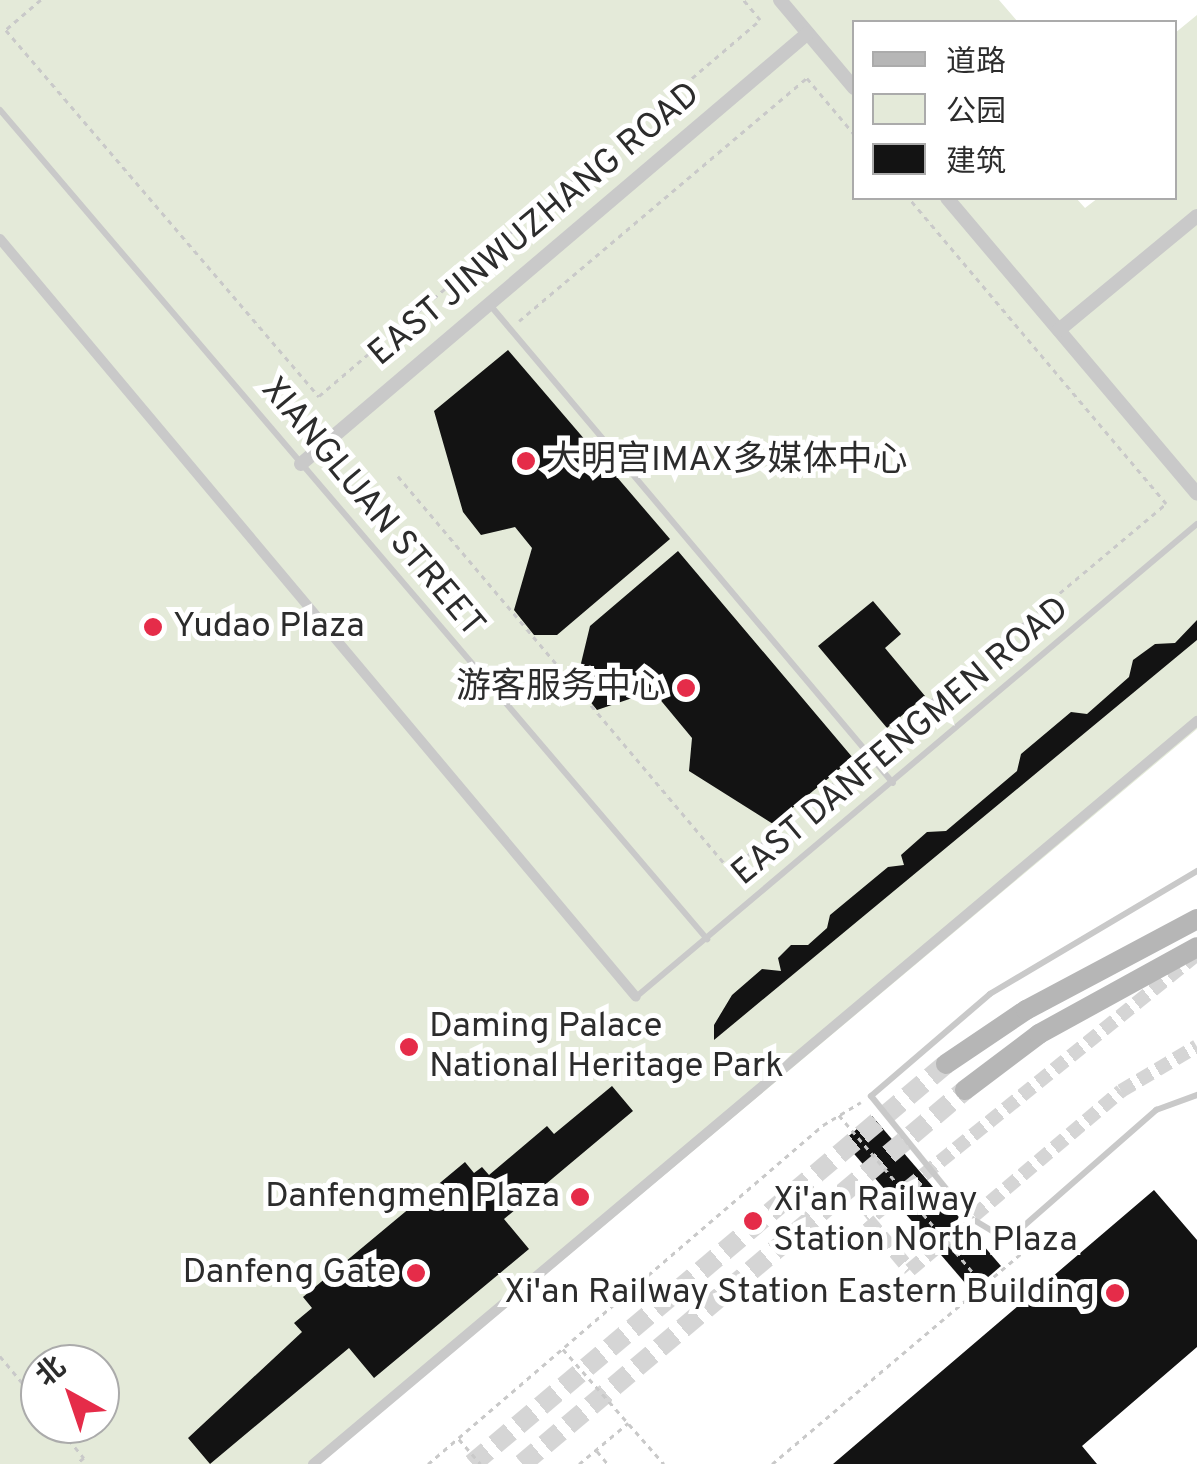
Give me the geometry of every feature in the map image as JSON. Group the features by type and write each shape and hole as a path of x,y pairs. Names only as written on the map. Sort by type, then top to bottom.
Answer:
{"main road":[{"path":"946,1064 1026,1010 1197,919"},
{"path":"965,1090 1055,1025 1197,946"}],"street":[{"path":"780,0 852,86"},
{"name":"EAST JINWUZHANG ROAD","path":"301,464 808,33"},
{"path":"949,200 1197,494"},
{"path":"1059,330 1197,216"},
{"path":"0,240 636,998"},
{"path":"313,1464 1197,721"}],"lane":[{"name":"XIANGLUAN STREET","path":"0,110 706,938"},
{"path":"489,304 893,783"},
{"name":"EAST DANFENGMEN ROAD","path":"636,998 1197,524"},
{"path":"1197,871 990,994 871,1096 977,1225 1002,1237 1018,1231 1156,1110 1197,1095"}],"path":[{"path":"41,0 6,30 319,396 760,20 743,0"},
{"path":"510,329 807,78 852,132"},
{"path":"398,476 730,870 1166,504 910,200"},
{"path":"428,1464 839,1115 871,1096"},
{"path":"839,1115 984,1285"},
{"path":"772,1464 1030,1247 1018,1231"},
{"path":"563,1348 664,1464"},
{"path":"0,1356 20,1380"},
{"path":"580,1464 629,1422"},
{"path":"458,1438 481,1464"},
{"path":"72,1444 84,1458 76,1464"},
{"path":"596,1450 608,1464"}],"green space":[{"name":"Daming Palace National Heritage Park","path":"0,0 999,0 1016,20 852,20 852,200 1078,200 1085,208 1095,200 1177,200 1177,31 1197,15 1197,729 319,1464 0,1464"}],"building":[{"name":"大明宫IMAX多媒体中心","path":"508,350 670,539 557,635 534,635 514,610 532,548 515,527 481,535 463,512 434,411"},
{"name":"游客服务中心","path":"678,551 853,758 773,824 689,771 692,738 653,691 597,710 576,684 590,626"},
{"path":"873,601 901,634 885,648 925,696 887,728 818,646"},
{"path":"1197,620 1197,640 714,1040 714,1025 732,995 762,969 781,971 778,958 791,945 808,945 827,928 830,915 888,867 904,865 901,855 927,832 946,831 1017,771 1021,754 1071,712 1087,714 1129,677 1133,660 1155,644 1175,643"},
{"name":"Danfeng Gate","path":"612,1086 633,1111 504,1219 529,1249 374,1378 349,1348 210,1464 188,1438 302,1332 294,1323 312,1308 303,1297 465,1162 474,1173 482,1167 489,1175 547,1126 554,1134"},
{"path":"872,1116 1001,1266 972,1291 843,1141"},
{"name":"Xi'an Railway Station Eastern Building","path":"1154,1190 1197,1240 1197,1347 1082,1446 1097,1464 833,1464"}],"tunnel":[{"path":"1196,955 868,1220 910,1270 1121,1091 1197,1046"},
{"path":"472,1464 946,1064"},
{"path":"522,1464 965,1090"}],"place":[{"name":"大明宫IMAX多媒体中心","path":"526,461"},
{"name":"Yudao Plaza","path":"153,627"},
{"name":"游客服务中心","path":"686,688"},
{"name":"Daming Palace National Heritage Park","path":"409,1047"},
{"name":"Danfengmen Plaza","path":"580,1197"},
{"name":"Xi'an Railway Station North Plaza","path":"753,1221"},
{"name":"Danfeng Gate","path":"416,1273"},
{"name":"Xi'an Railway Station Eastern Building","path":"1115,1293"}]}
